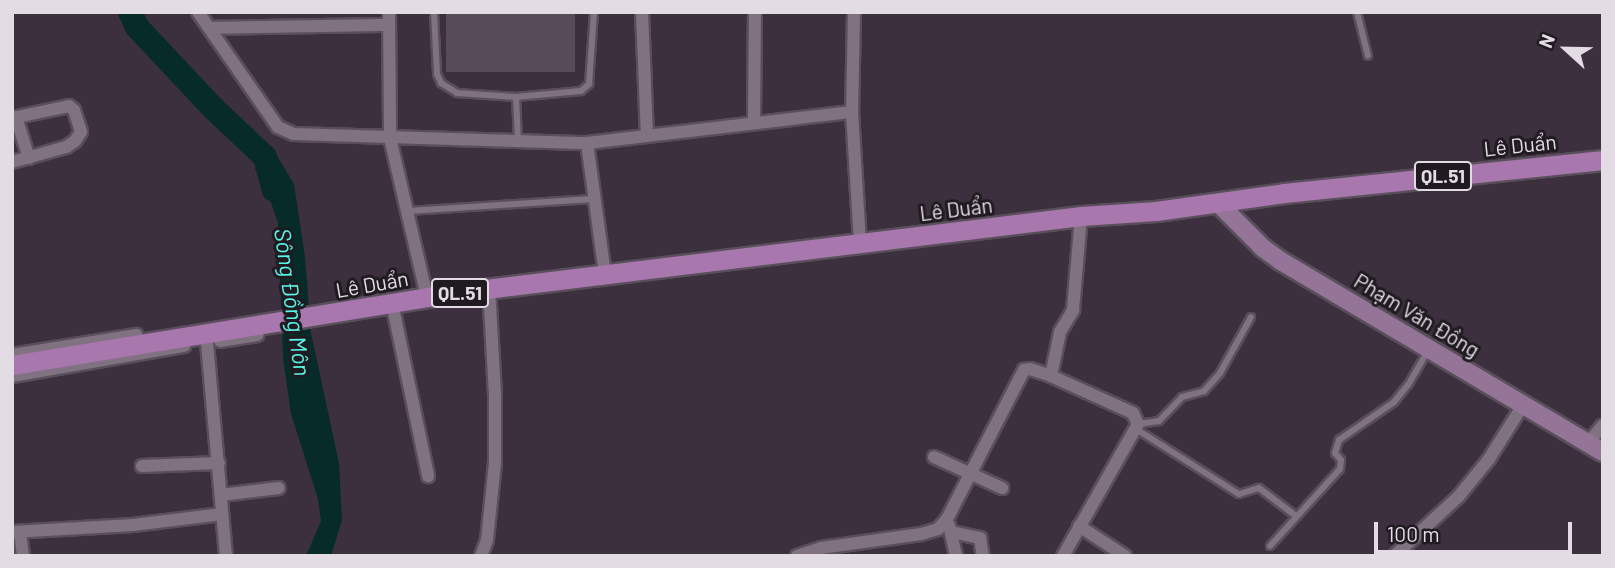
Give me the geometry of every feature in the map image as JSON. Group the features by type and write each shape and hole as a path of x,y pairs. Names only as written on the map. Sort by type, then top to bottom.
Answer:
{"main road":[{"name":"Lê Duẩn","path":"256,325 489,289 1081,216 1156,211 1284,193 1603,160"},
{"name":"Phạm Văn Đồng","path":"1218,203 1263,248 1281,261 1595,447"},
{"name":"QL.51","path":"12,365 206,337 256,325"}],"street":[{"path":"198,12 278,127 294,134 587,143 852,112"},
{"path":"642,12 647,135"},
{"path":"754,122 755,12"},
{"path":"854,12 852,112 860,244"},
{"path":"209,28 389,18 390,138 427,298"},
{"path":"12,162 29,158 66,147 75,141 81,132 74,110 69,106 14,117 29,158"},
{"path":"587,143 605,275"},
{"path":"1051,376 1060,332 1073,310 1081,216"},
{"path":"481,556 487,540 495,462 495,395 489,289"},
{"path":"392,303 428,477"},
{"path":"12,355 256,325"},
{"path":"12,376 206,337 226,556"},
{"path":"797,556 821,548 921,534 938,529 947,519 968,472 1024,370 1030,369 1133,413 1137,427 1063,556"},
{"path":"1394,556 1459,496 1489,459 1523,405"},
{"path":"1595,447 1603,425"},
{"path":"934,457 1002,488"},
{"path":"142,466 219,463"},
{"path":"221,495 279,488"},
{"path":"23,556 16,532 133,525 222,514"},
{"path":"947,519 956,556"},
{"path":"1079,526 1125,556"},
{"path":"952,532 980,538 983,556"}],"lane":[{"path":"434,12 437,74 441,83 457,93 516,97 581,91 589,84 594,12"},
{"path":"1357,12 1368,56"},
{"path":"516,97 518,141"},
{"path":"407,211 594,199"},
{"path":"1137,427 1160,421 1182,397 1204,391 1220,373 1251,317"},
{"path":"1269,547 1340,469 1341,460 1335,453 1339,440 1394,402 1408,385 1429,348"},
{"path":"1137,427 1239,494 1259,488 1296,516"}],"water":[{"name":"Sông Đồng Môn","path":"273,149 294,184 305,257 311,333 339,463 342,520 331,556 306,556 321,521 318,499 291,414 283,358 278,223 266,188 255,169"}],"building":[{"path":"446,12 575,12 575,72 446,72"}],"waterway":[{"name":"Sông Đồng Môn","path":"130,12 137,27 213,108 265,157 274,190"}]}
